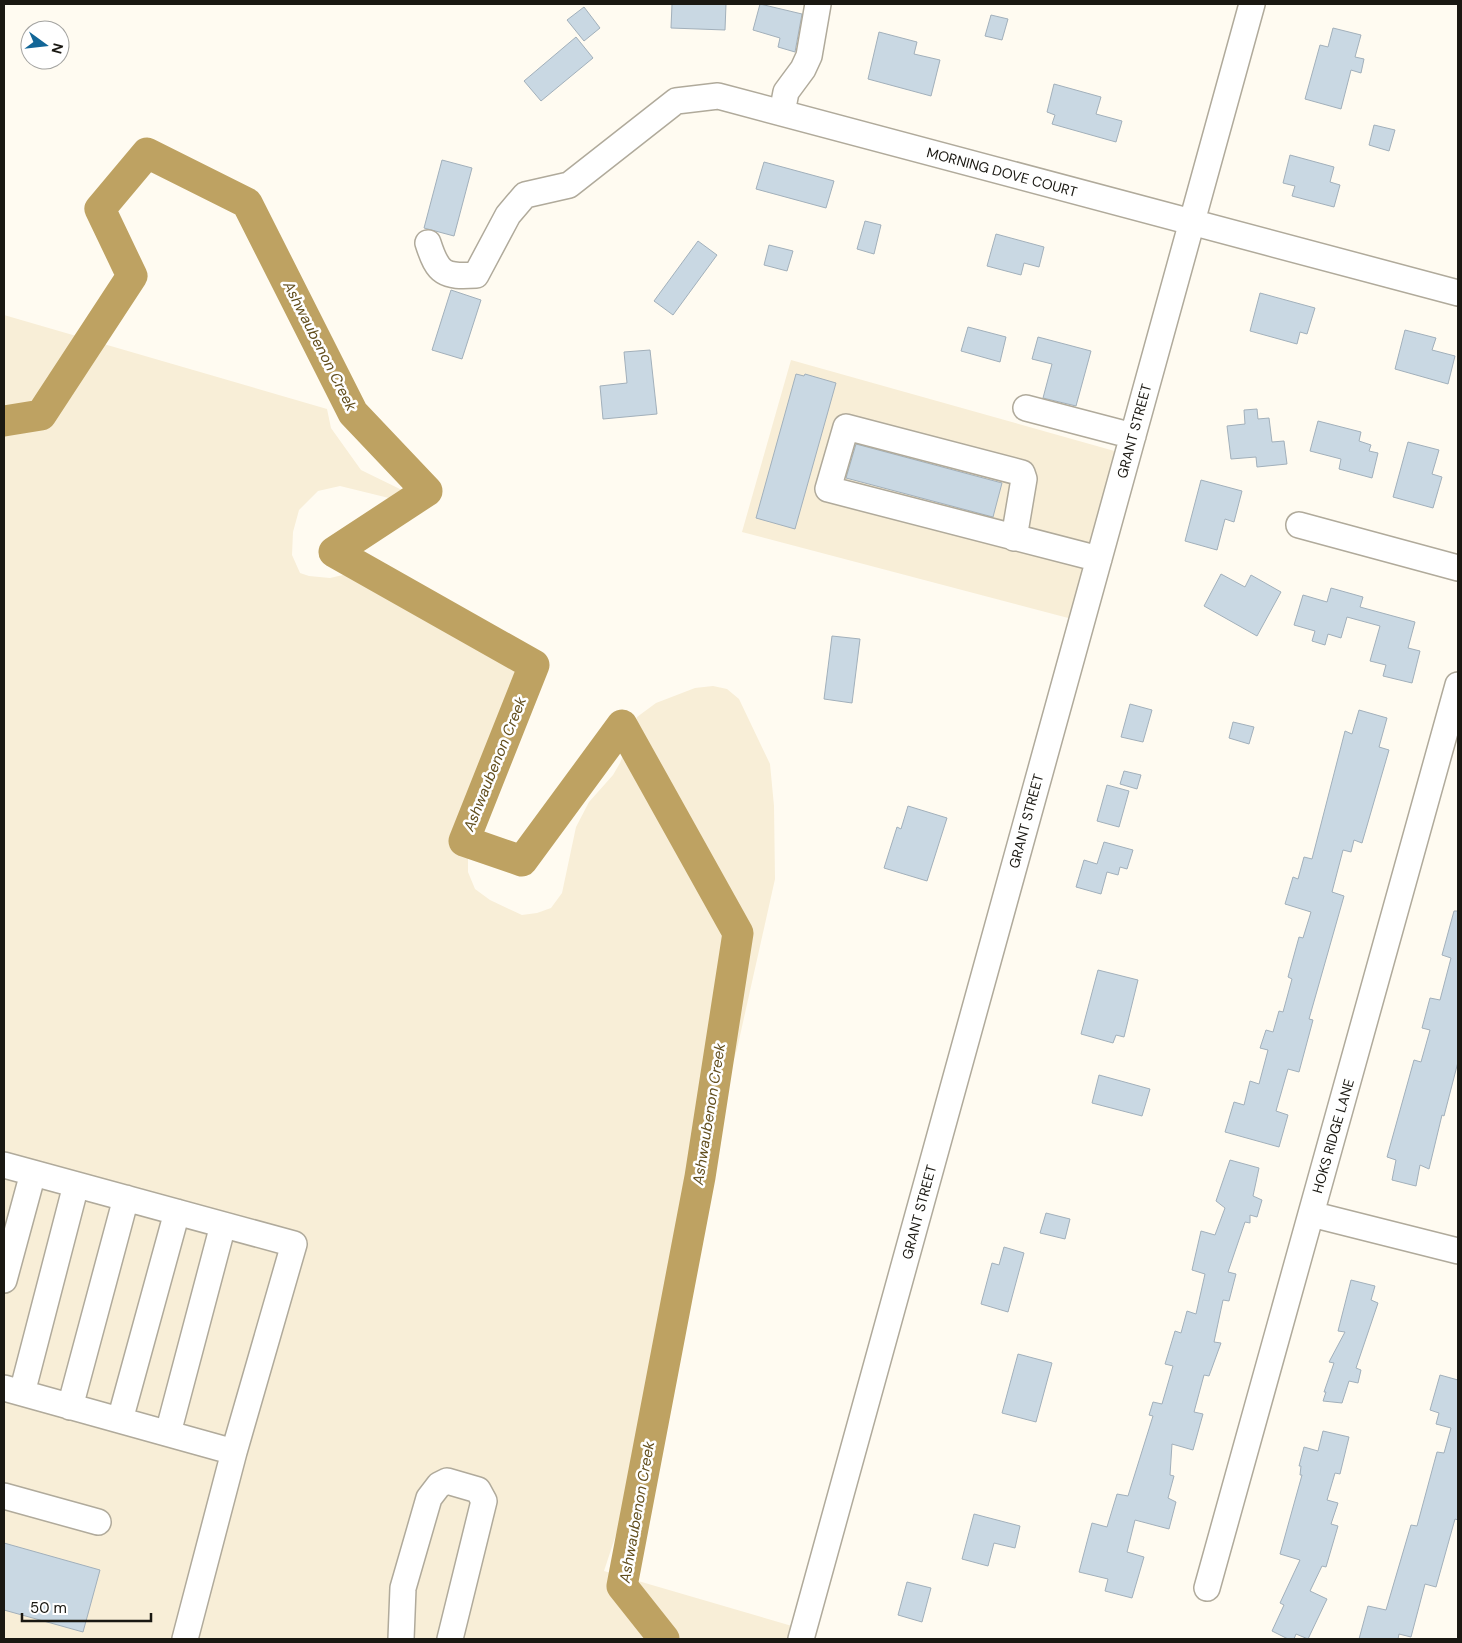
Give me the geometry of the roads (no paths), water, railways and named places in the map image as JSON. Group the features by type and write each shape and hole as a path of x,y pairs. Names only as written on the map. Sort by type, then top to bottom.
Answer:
{"street":[{"path":"782,114 786,92 803,69 809,56 818,4"},
{"name":"GRANT STREET","path":"808,1637 1099,560 1252,4"},
{"name":"MORNING DOVE COURT","path":"428,244 435,265 453,277 476,275 508,214 525,195 569,185 676,101 718,96 1458,293"},
{"path":"1026,408 1133,436"},
{"path":"1014,538 1024,480 1022,473 846,427 828,489 1014,538 1099,560"},
{"path":"1299,525 1458,568"},
{"name":"HOKS RIDGE LANE","path":"1207,1588 1458,685"},
{"path":"4,1165 294,1244 234,1452 185,1639"},
{"path":"4,1280 33,1173"},
{"path":"76,1185 13,1391 234,1452"},
{"path":"70,1407 126,1198"},
{"path":"120,1420 177,1212"},
{"path":"1311,1214 1458,1251"},
{"path":"168,1434 224,1225"},
{"path":"402,1639 401,1603 405,1579 429,1498 439,1485 447,1481 478,1490 484,1501 450,1639"},
{"path":"4,1496 98,1522"}],"waterway":[{"name":"Ashwaubenon Creek","path":"4,421 41,415 132,276 100,209 147,153 247,203 353,413 427,491 334,552 534,665 464,841 522,861 622,725 738,933 700,1177 622,1586 664,1639"}]}
